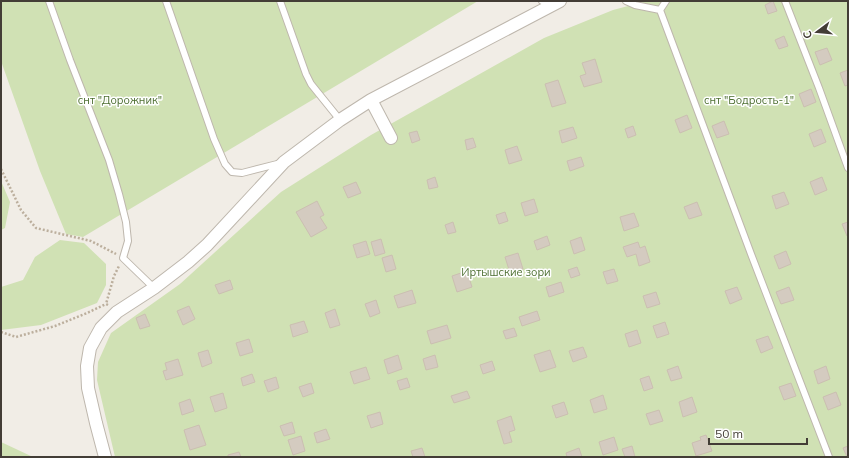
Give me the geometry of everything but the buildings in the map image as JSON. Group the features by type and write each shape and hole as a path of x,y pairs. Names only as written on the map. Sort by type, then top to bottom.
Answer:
{"street":[{"path":"105,457 88,388 87,366 90,348 102,328 117,312 154,288 188,262 207,245 284,162 340,120 372,100 551,3"},
{"path":"372,100 391,138"}],"lane":[{"path":"49,1 109,160 119,194 126,222 128,241 123,258 154,288"},
{"path":"166,1 224,164 232,172 242,173 284,162"},
{"path":"280,1 311,84 340,120"},
{"path":"626,1 635,5 660,10"},
{"path":"660,10 666,1"},
{"path":"785,1 848,168"},
{"path":"660,10 829,457"}],"path":[{"path":"1,169 21,210 36,228 91,241 123,258 114,276 106,304 54,326 16,337 1,332"},
{"path":"106,304 117,312"}],"green space":[{"name":"снт \"Дорожник\"","path":"1,1 478,1 83,237 66,234 40,171 1,61"},
{"name":"Иртышские зори","path":"647,1 848,1 848,457 115,457 97,380 98,362 111,333 180,284 281,192 371,135 544,38 613,10"},
{"path":"1,181 10,202 5,228 1,230"},
{"path":"60,240 84,243 106,264 106,285 97,303 41,325 1,330 1,287 23,280 35,257"},
{"path":"1,442 33,457 1,457"}],"park label":[{"name":"снт \"Бодрость-1\"","path":"749,100"}]}
